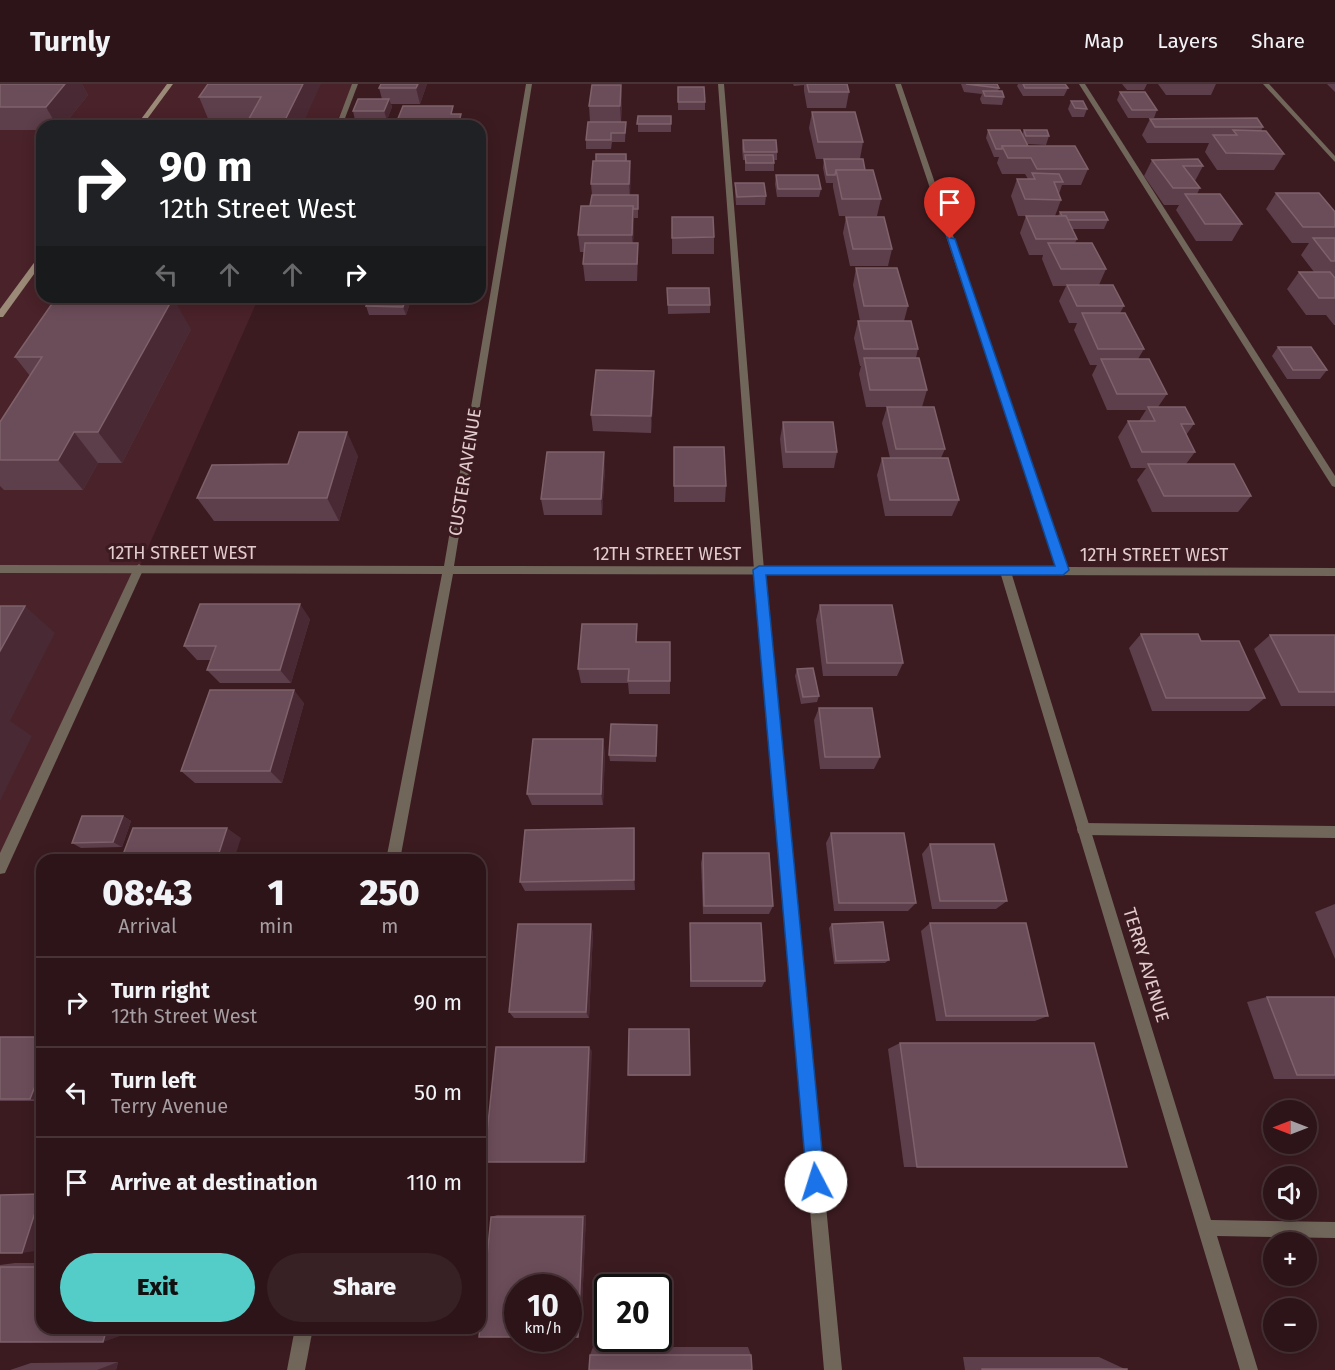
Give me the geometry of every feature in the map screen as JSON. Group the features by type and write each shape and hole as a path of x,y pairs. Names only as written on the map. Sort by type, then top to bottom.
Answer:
{"main road":[{"path":"143,120 170,84"},
{"path":"0,315 36,266"}],"street":[{"path":"341,120 355,84"},
{"name":"CUSTER AVENUE","path":"394,854 448,571 529,84"},
{"path":"721,84 759,570 833,1370"},
{"path":"898,84 1063,570"},
{"path":"1082,84 1335,484"},
{"path":"1266,84 1335,160"},
{"path":"0,868 139,568"},
{"name":"12TH STREET WEST","path":"0,569 1335,572"},
{"name":"TERRY AVENUE","path":"1005,572 1249,1370"},
{"path":"1083,829 1335,832"},
{"path":"1207,1228 1335,1230"},
{"path":"296,1370 303,1334"}],"shaded area":[{"path":"0,84 353,84 338,120 36,120 36,303 256,303 139,568 0,868"}],"building":[{"path":"0,84 65,84 46,107 0,107"},
{"path":"208,84 303,84 285,120 248,120 261,97 199,97"},
{"path":"381,84 418,84 416,88 379,88"},
{"path":"807,84 847,84 849,92 809,92"},
{"path":"966,84 997,84 999,88"},
{"path":"1023,84 1065,84 1068,88 1025,88"},
{"path":"592,85 621,85 620,106 589,106"},
{"path":"678,87 704,87 705,102 678,102"},
{"path":"983,91 1002,91 1004,97 985,96"},
{"path":"1120,92 1145,92 1157,110 1132,110"},
{"path":"358,99 389,99 384,111 353,111"},
{"path":"1071,101 1083,101 1087,109 1075,108"},
{"path":"403,106 453,106 451,114 461,114 460,120 397,120"},
{"path":"812,112 855,112 863,142 818,142"},
{"path":"638,116 671,116 671,124 637,124"},
{"path":"1257,118 1263,127 1155,127 1150,119"},
{"path":"588,122 626,122 625,133 611,133 611,140 586,140"},
{"path":"988,130 1020,130 1028,146 1002,146 1002,149 996,149"},
{"path":"1024,130 1047,130 1049,136 1026,136"},
{"path":"1233,130 1266,131 1284,154 1226,153 1213,135 1237,135"},
{"path":"743,140 776,140 777,152 744,152"},
{"path":"1002,146 1075,146 1088,169 1037,169 1031,158 1008,158"},
{"path":"596,154 626,154 626,161 596,161"},
{"path":"745,155 773,155 774,163 746,163"},
{"path":"824,159 863,159 865,170 836,170 835,175 827,175"},
{"path":"1198,159 1203,166 1183,166 1200,188 1173,188 1152,160"},
{"path":"593,161 630,161 629,184 591,184"},
{"path":"836,170 873,170 881,199 842,199"},
{"path":"1032,173 1059,174 1063,182 1054,182 1061,200 1025,199 1017,179 1035,179"},
{"path":"776,175 818,175 821,189 778,189"},
{"path":"735,183 764,183 766,196 737,197"},
{"path":"1276,193 1319,193 1335,212 1335,227 1303,227"},
{"path":"1185,194 1220,194 1242,224 1205,224"},
{"path":"592,195 638,195 638,209 633,209 633,206 590,206"},
{"path":"581,206 633,206 632,235 578,235"},
{"path":"1060,212 1104,212 1108,220 1068,220"},
{"path":"1026,216 1066,216 1077,239 1036,239"},
{"path":"672,217 713,217 714,237 672,238"},
{"path":"846,217 884,217 892,249 853,249"},
{"path":"1313,238 1335,238 1335,261 1331,261"},
{"path":"585,243 638,243 637,264 583,264"},
{"path":"1048,243 1092,243 1106,269 1061,269"},
{"path":"856,268 897,268 908,306 864,306"},
{"path":"1299,272 1330,272 1335,278 1335,298 1319,298"},
{"path":"1067,285 1113,285 1124,306 1077,306"},
{"path":"667,288 709,288 710,305 668,305"},
{"path":"53,303 170,303 98,432 74,432 58,460 0,460 0,422 42,357 15,357"},
{"path":"367,303 404,303 403,307 366,306"},
{"path":"1082,313 1125,313 1144,349 1098,349"},
{"path":"858,321 911,321 918,349 864,349"},
{"path":"1278,347 1311,347 1327,370 1293,370"},
{"path":"864,358 919,358 927,390 870,390"},
{"path":"1101,359 1149,359 1167,394 1117,394"},
{"path":"596,370 654,371 651,416 591,415"},
{"path":"887,407 934,407 945,449 896,449"},
{"path":"1148,407 1185,407 1194,424 1181,424 1195,452 1142,452 1128,421 1155,421"},
{"path":"783,422 833,422 837,452 786,452"},
{"path":"299,432 347,432 327,498 197,498 212,465 288,464"},
{"path":"674,447 724,447 726,486 674,486"},
{"path":"547,452 604,452 601,499 541,499"},
{"path":"882,458 948,458 959,500 890,500"},
{"path":"1148,464 1234,464 1251,496 1164,496"},
{"path":"200,604 300,604 280,670 207,670 216,646 184,646"},
{"path":"820,605 892,605 903,663 827,663"},
{"path":"0,606 25,606 0,651"},
{"path":"582,624 637,624 636,642 670,642 670,681 628,681 629,669 578,669"},
{"path":"1141,634 1198,634 1201,641 1239,641 1265,698 1166,698"},
{"path":"1270,635 1335,635 1335,692 1299,692"},
{"path":"813,668 819,696 803,697 797,669"},
{"path":"210,690 294,690 270,771 181,771"},
{"path":"819,708 872,708 880,757 825,757"},
{"path":"611,724 657,725 656,756 609,755"},
{"path":"533,739 603,739 601,794 527,794"},
{"path":"82,816 123,816 113,842 72,843"},
{"path":"133,828 227,828 219,854 123,854"},
{"path":"634,828 634,880 520,882 525,830"},
{"path":"831,833 904,833 916,903 839,903"},
{"path":"930,844 994,844 1007,901 940,901"},
{"path":"703,853 769,853 773,906 704,906"},
{"path":"883,922 889,960 836,961 832,924"},
{"path":"690,923 761,923 765,981 691,981"},
{"path":"930,923 1026,923 1048,1016 946,1016"},
{"path":"518,924 591,924 586,1012 509,1012"},
{"path":"1267,997 1335,997 1335,1075 1297,1075"},
{"path":"629,1029 689,1029 690,1075 628,1075"},
{"path":"0,1037 36,1037 36,1084 30,1099 0,1099"},
{"path":"900,1043 1094,1043 1127,1167 917,1167"},
{"path":"496,1047 589,1047 584,1162 486,1162"},
{"path":"36,1194 36,1210 22,1253 0,1253 0,1195"},
{"path":"491,1217 583,1217 581,1274 504,1274 504,1337 479,1337 479,1334 486,1334 486,1267"},
{"path":"0,1267 36,1267 36,1334 105,1334 103,1342 0,1342"},
{"path":"590,1355 751,1355 752,1370 589,1370"},
{"path":"1127,1369 1127,1370 982,1370"}],"route":[{"path":"816,1182 759,570 1005,572 1063,570 950,239"}]}
